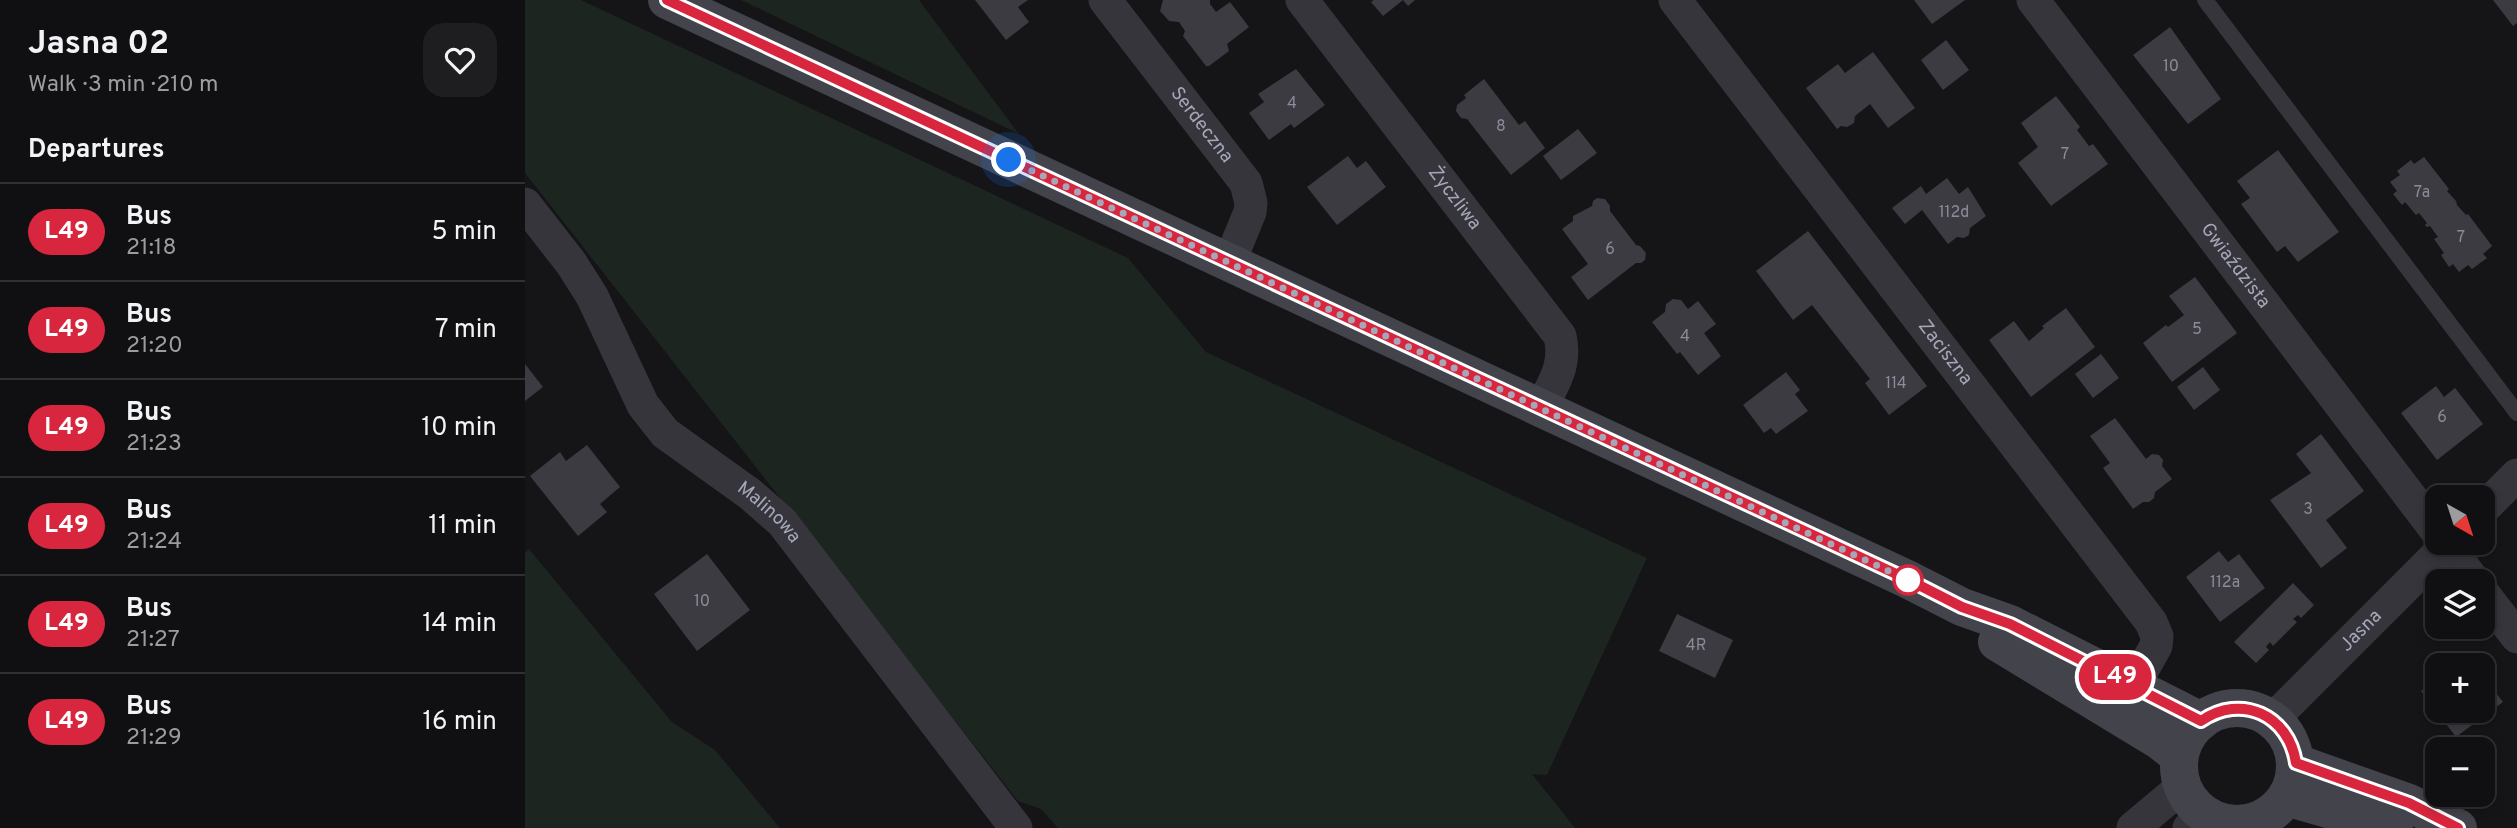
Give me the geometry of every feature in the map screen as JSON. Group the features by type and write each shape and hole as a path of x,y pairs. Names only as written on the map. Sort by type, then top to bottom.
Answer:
{"street":[{"path":"667,0 1895,574 1962,607 2001,645 2126,701 2201,721"},
{"name":"Serdeczna","path":"1105,0 1246,183 1251,203 1250,212 1229,263"},
{"name":"Życzliwa","path":"1301,0 1560,336 1562,364 1541,409"},
{"name":"Zaciszna","path":"1675,0 2151,622 2157,636 2156,646 2126,701"},
{"name":"Gwiaździsta","path":"2033,0 2425,515"},
{"name":"Malinowa","path":"525,204 571,263 591,296 643,405 665,433 741,487 782,522 1016,828"},
{"path":"2495,497 2517,475"},
{"name":"Jasna","path":"2272,720 2431,555"},
{"path":"2495,609 2517,638"},
{"path":"2126,701 2189,797 2230,824 2246,824 2263,818 2277,808 2291,780 2288,738 2272,720 2255,710 2220,710 2201,721 2192,730 2189,797"},
{"path":"2291,780 2394,828"},
{"path":"2291,780 2409,803 2458,828"},
{"path":"2133,828 2189,797"}],"lane":[{"path":"2206,0 2517,413"}],"shaded area":[{"path":"525,0 581,0 1128,258 1206,352 1647,558 1547,775 1532,774 1575,828 1058,828 1041,809 1018,801 525,173"},
{"path":"741,0 919,0 1019,134"},
{"path":"529,549 672,722 715,750 780,828 525,828 525,553"}],"building":[{"path":"975,0 1028,0 1018,7 1029,22 1006,40"},
{"path":"1163,0 1210,0 1216,12 1230,2 1249,27 1227,44 1229,51 1206,66 1183,36 1185,31 1179,22 1169,21 1160,11"},
{"path":"1403,0 1383,16 1371,2"},
{"path":"1403,0 1415,0 1408,6"},
{"path":"1914,0 1965,0 1932,24"},
{"path":"2493,0 2517,0 2517,23 2513,26"},
{"path":"2170,27 2221,99 2188,124 2133,55"},
{"path":"1946,40 1969,70 1943,90 1921,60"},
{"path":"1873,52 1915,108 1888,128 1870,104 1855,116 1854,123 1837,129 1806,88 1838,64 1845,73"},
{"path":"1296,69 1325,105 1294,128 1291,124 1269,140 1249,113 1264,102 1258,94"},
{"path":"1484,79 1519,125 1525,121 1545,148 1511,175 1467,119 1461,118 1456,111 1457,105 1466,98 1464,95"},
{"path":"2056,96 2080,127 2077,130 2089,146 2093,144 2108,164 2051,206 2018,163 2038,147 2021,123"},
{"path":"1578,129 1597,153 1561,180 1543,156"},
{"path":"2278,150 2339,232 2298,262 2285,246 2277,252 2241,204 2250,198 2237,181"},
{"path":"1348,156 1357,168 1366,161 1386,187 1337,225 1307,187"},
{"path":"2424,157 2449,189 2447,191 2457,205 2468,214 2492,246 2483,254 2487,258 2472,269 2468,265 2459,272 2453,264 2449,267 2441,255 2444,253 2434,239 2438,237 2430,226 2427,227 2419,213 2416,215 2405,202 2402,205 2393,194 2397,191 2390,182 2400,175 2397,171 2411,160 2414,164"},
{"path":"1947,178 1959,194 1968,187 1986,216 1970,228 1969,235 1964,238 1957,237 1948,244 1922,210 1905,224 1892,208 1921,186 1926,194"},
{"path":"1597,198 1605,199 1610,211 1636,245 1646,253 1645,260 1636,263 1588,300 1571,277 1588,264 1562,229 1573,221 1573,216 1592,206"},
{"path":"1808,231 1927,386 1889,415 1865,383 1870,379 1812,305 1793,320 1756,271"},
{"path":"2195,277 2237,333 2172,382 2143,343 2184,315 2169,296"},
{"path":"1673,299 1681,300 1688,309 1698,301 1716,324 1704,333 1721,356 1698,375 1652,322 1665,312 1666,304"},
{"path":"2066,308 2095,347 2031,397 1989,340 2014,321 2029,341 2044,328 2042,326"},
{"path":"2101,354 2119,378 2093,398 2075,374"},
{"path":"525,364 543,387 525,401"},
{"path":"2203,367 2220,390 2194,410 2177,387"},
{"path":"1786,372 1800,390 1795,394 1808,411 1776,434 1771,428 1764,433 1743,405"},
{"path":"2436,386 2444,397 2455,388 2483,424 2437,460 2401,413"},
{"path":"2115,418 2146,459 2152,454 2159,455 2163,460 2162,466 2172,479 2155,492 2154,498 2149,502 2143,502 2133,509 2103,468 2110,463 2090,436"},
{"path":"2321,434 2364,491 2326,520 2347,548 2321,568 2270,500 2311,473 2296,454"},
{"path":"587,445 620,487 600,504 607,512 578,536 530,476 560,452 566,461"},
{"path":"2219,551 2228,562 2239,554 2265,588 2220,622 2186,577"},
{"path":"707,554 750,610 697,651 654,594"},
{"path":"2293,583 2314,605 2301,618 2298,615 2293,619 2297,622 2273,646 2270,642 2266,647 2269,650 2256,663 2234,642"},
{"path":"1677,614 1733,640 1715,678 1659,651"},
{"path":"2495,692 2503,702 2495,708"},
{"path":"2445,723 2475,723 2456,737"}],"bus line":[{"name":"L49","path":"667,0 1962,607 2010,624 2201,721 2220,710 2255,710 2270,718 2283,730 2295,754 2296,763 2409,803 2458,828"}],"route":[{"path":"1009,160 1908,580"}]}
